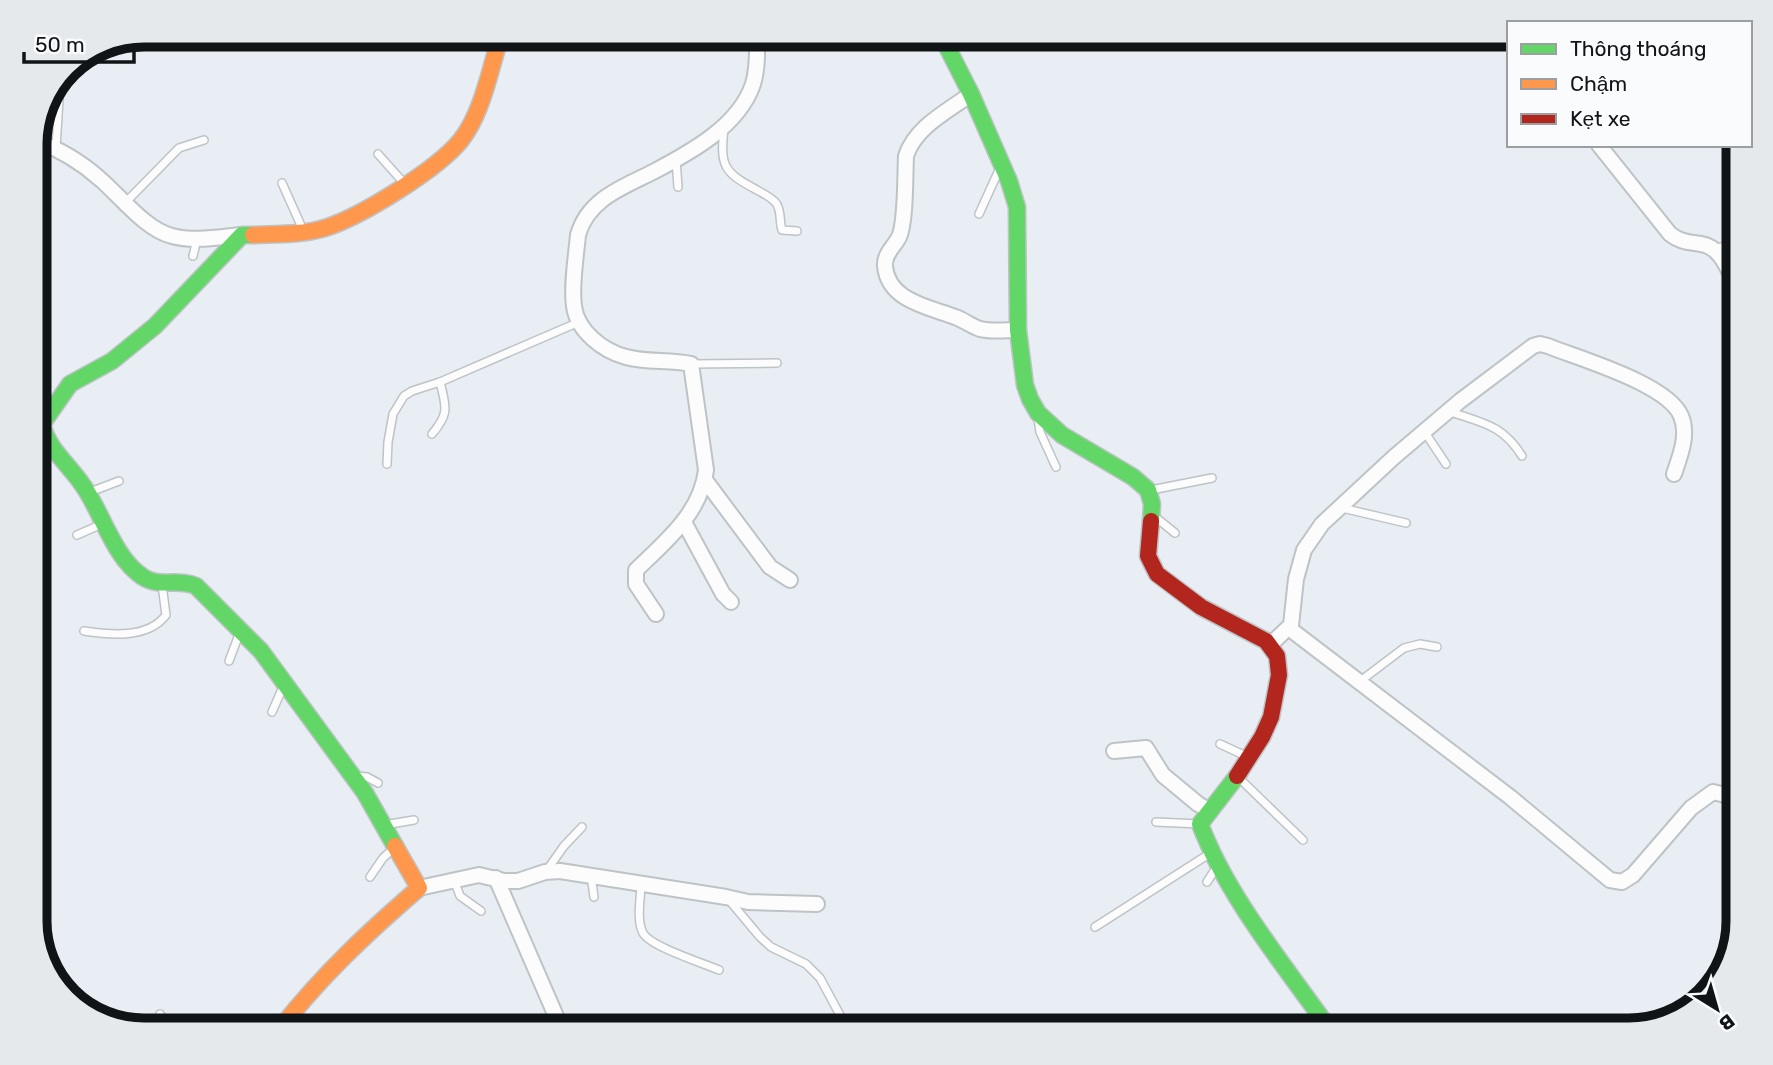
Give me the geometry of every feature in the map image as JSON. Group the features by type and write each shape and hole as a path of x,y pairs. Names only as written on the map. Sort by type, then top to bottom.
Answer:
{"street":[{"path":"47,145 98,177 146,222 167,235 197,239 303,232 328,227 426,170 462,139 470,125 497,47"},
{"path":"656,614 636,584 636,569 684,522 705,480 706,470 691,364 674,360 628,358 616,354 587,334 579,322 574,306 578,235 581,224 610,193 676,159 709,139 724,126 751,88 756,69 757,47"},
{"path":"947,47 1002,164 1017,207 1018,330 1025,385 1030,399 1038,413 1062,435 1133,477 1148,490 1151,514 1148,556 1154,571 1179,592 1216,616 1270,645 1277,655 1279,664 1276,702 1267,731 1238,776 1205,817"},
{"path":"971,93 920,132 909,146 901,232 886,257 885,267 895,288 917,303 981,329 1018,330"},
{"path":"1601,147 1670,234 1685,242 1713,248 1726,266"},
{"path":"47,414 70,384 112,361 155,326 242,235"},
{"path":"1270,645 1290,629 1294,618 1296,579 1309,540 1339,507 1424,431 1522,352 1539,344 1643,384 1670,402 1679,413 1684,435 1674,474"},
{"path":"47,438 88,493 124,555 138,573 145,579 162,582 186,579 261,651 353,776 419,888"},
{"path":"705,480 770,567 790,580"},
{"path":"684,522 723,594 731,602"},
{"path":"1290,629 1510,797 1602,874 1617,882 1633,875 1705,796 1719,792 1726,796"},
{"path":"1114,751 1146,748 1163,775 1198,804 1205,817 1215,859 1255,923 1321,1018"},
{"path":"288,1018 353,946 419,888 454,879 479,875 518,881 545,872 560,871 748,902 817,904"},
{"path":"496,878 557,1018"}],"lane":[{"path":"56,148 59,98"},
{"path":"724,126 722,155 725,167 736,178 775,202 782,230 797,231"},
{"path":"127,202 179,148 204,140"},
{"path":"378,154 404,183"},
{"path":"676,159 678,187"},
{"path":"979,214 1002,164"},
{"path":"282,183 303,232"},
{"path":"193,256 197,239"},
{"path":"1713,248 1726,245"},
{"path":"387,464 393,414 398,402 412,391 440,383 579,322"},
{"path":"691,364 777,363"},
{"path":"432,434 446,412 440,383"},
{"path":"1448,411 1499,429 1512,440 1522,456"},
{"path":"1038,413 1040,432 1056,467"},
{"path":"1424,431 1446,464"},
{"path":"1148,490 1212,478"},
{"path":"88,493 119,481"},
{"path":"1339,507 1406,523"},
{"path":"1151,514 1175,533"},
{"path":"77,535 105,523"},
{"path":"84,631 110,635 128,633 157,624 166,615 162,582"},
{"path":"229,661 240,631"},
{"path":"1359,682 1404,648 1420,644 1437,647"},
{"path":"272,712 285,683"},
{"path":"1220,744 1250,758"},
{"path":"353,776 362,776 378,783"},
{"path":"1238,776 1303,840"},
{"path":"1156,822 1205,817"},
{"path":"383,825 414,820"},
{"path":"545,872 582,827"},
{"path":"370,877 394,847"},
{"path":"1207,882 1215,859"},
{"path":"1095,927 1215,859"},
{"path":"592,875 594,897"},
{"path":"454,879 460,896 481,911"},
{"path":"641,883 640,923 646,937 719,970"},
{"path":"726,897 765,942 781,953 806,964 820,978 842,1018"},
{"path":"160,1014 162,1018"}],"traffic: fast":[{"path":"947,47 971,94 1009,181 1017,207 1018,330 1025,385 1030,399 1038,413 1062,435 1133,477 1148,490 1152,504 1151,521"},
{"path":"47,417 70,384 112,361 155,326 242,235 253,235"},
{"path":"47,438 84,487 117,548 133,569 156,582 196,586 261,651 365,793 395,846"},
{"path":"1237,776 1200,824 1242,905 1321,1018"}],"traffic: slow":[{"path":"253,235 300,233 328,227 379,202 435,164 450,152 469,129 497,47"},
{"path":"289,1018 345,956 419,888 395,846"}],"traffic: jam":[{"path":"1151,521 1148,556 1157,574 1201,607 1266,641 1277,656 1279,675 1271,717 1262,737 1237,776"}]}
